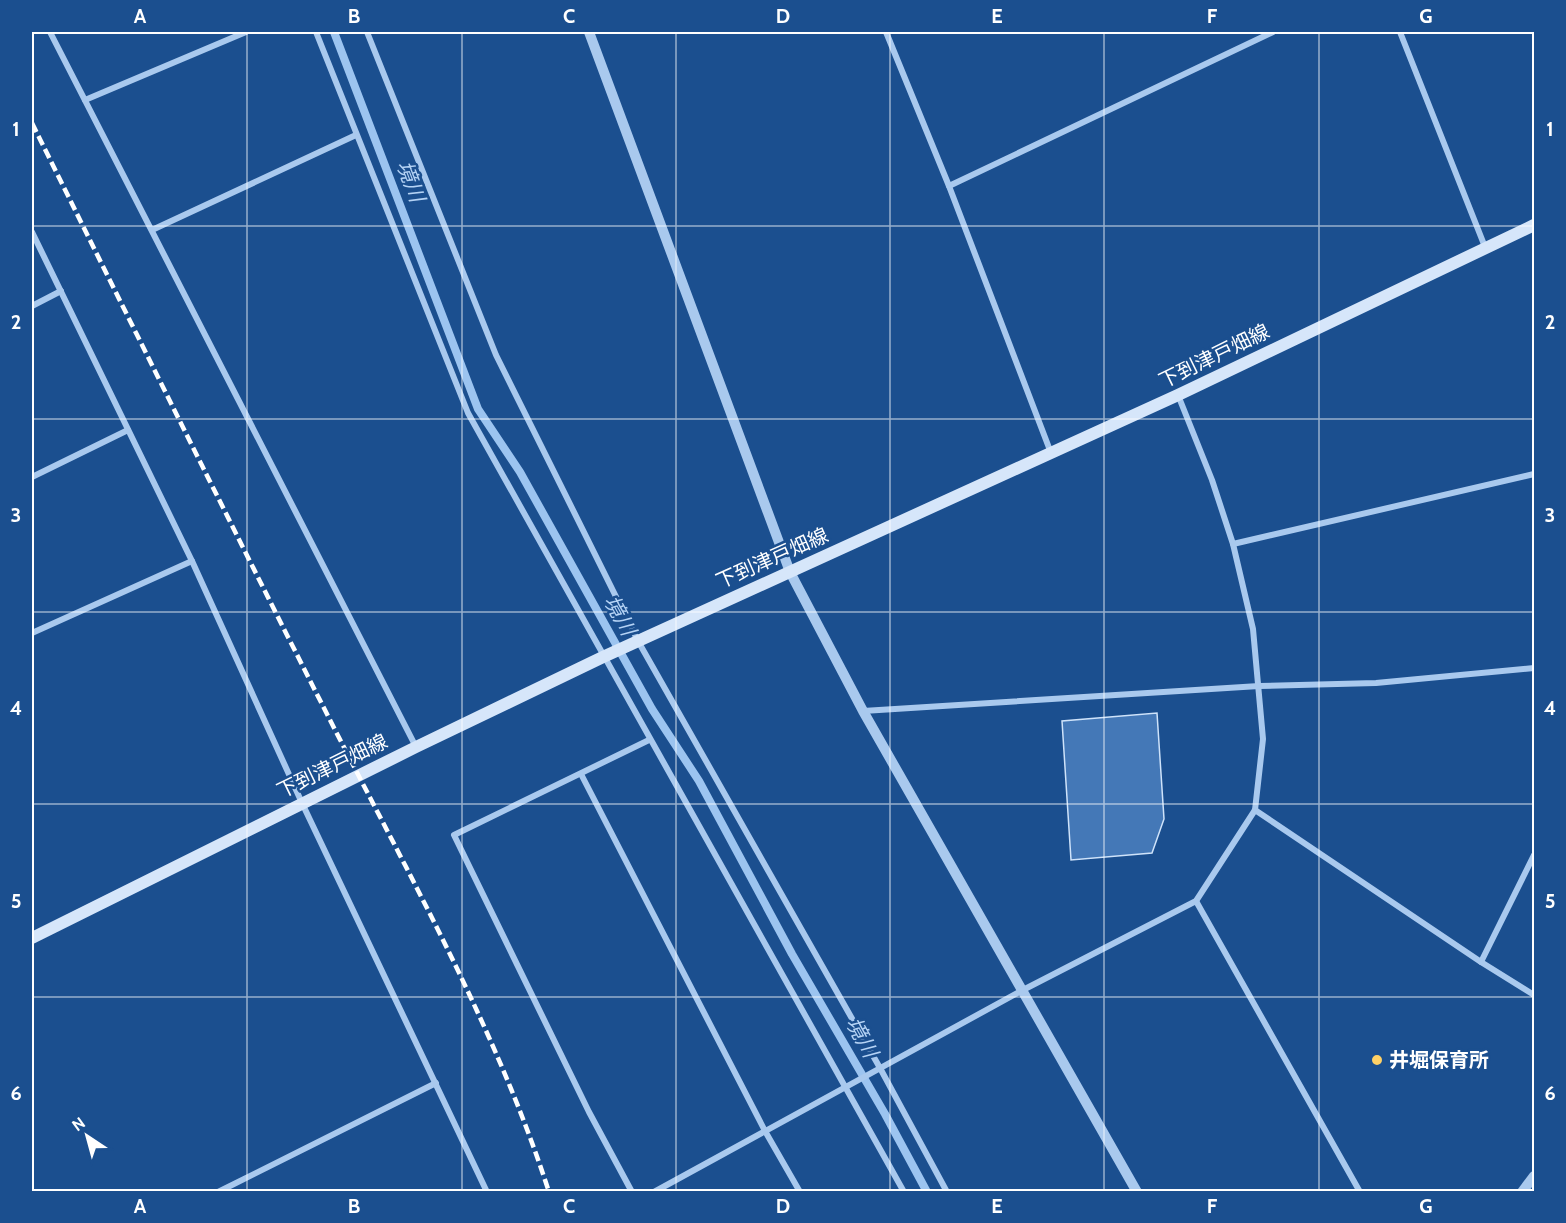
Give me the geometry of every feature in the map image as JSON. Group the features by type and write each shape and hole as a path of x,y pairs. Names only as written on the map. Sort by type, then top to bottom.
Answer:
{"main road":[{"name":"下到津戸畑線","path":"32,938 302,803 603,657 1178,395 1534,225"}],"street":[{"path":"50,32 416,747"},
{"path":"85,100 246,32"},
{"path":"316,32 468,413 649,740 904,1191"},
{"path":"366,32 496,355 638,641 880,1068 947,1191"},
{"path":"589,32 790,572 863,711 1137,1191"},
{"path":"886,32 949,186 1051,453"},
{"path":"949,186 1273,32"},
{"path":"1400,32 1485,247"},
{"path":"152,230 356,135"},
{"path":"32,232 192,561 302,803 487,1191"},
{"path":"32,306 62,291"},
{"path":"654,1191 1021,991 1196,901 1255,810 1263,739 1253,629 1233,544 1212,480 1178,395"},
{"path":"32,477 128,430"},
{"path":"1233,544 1534,474"},
{"path":"32,633 192,561"},
{"path":"863,711 1259,686 1377,683 1534,668"},
{"path":"632,1191 589,1112 454,835 649,740"},
{"path":"580,774 765,1131 800,1191"},
{"path":"1255,810 1534,996"},
{"path":"1481,962 1534,855"},
{"path":"1196,901 1360,1191"},
{"path":"218,1191 436,1083"},
{"path":"1522,1191 1534,1176"}],"building":[{"path":"1157,713 1164,819 1152,853 1071,860 1062,721"}],"waterway":[{"name":"境川","path":"334,32 478,409 520,472 652,709 699,781 792,954 885,1114 927,1192"}],"railway":[{"path":"32,123 253,568 448,950 503,1069 549,1192"}],"place":[{"name":"井堀保育所","path":"1377,1060"}]}
